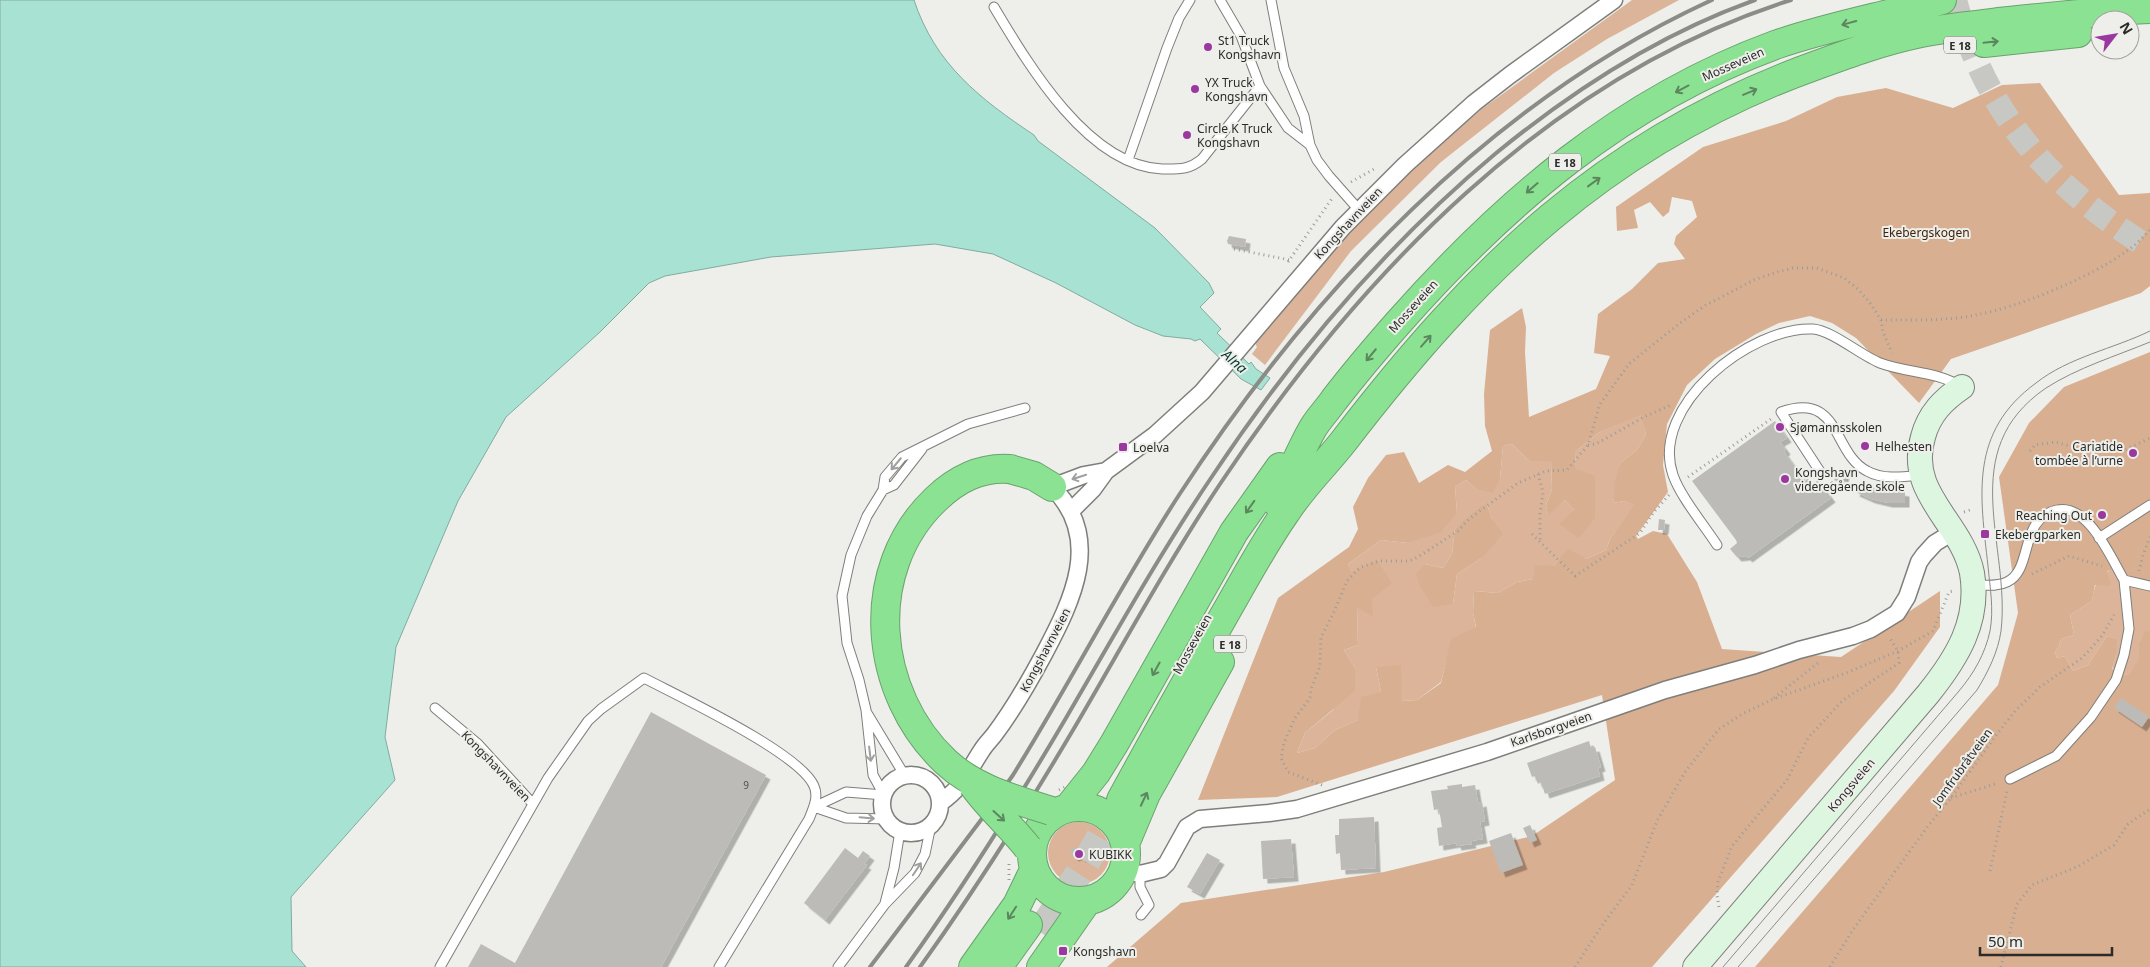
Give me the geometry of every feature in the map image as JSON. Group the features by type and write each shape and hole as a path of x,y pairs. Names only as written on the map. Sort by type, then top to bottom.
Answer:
{"highway":[{"name":"E 18","path":"1896,12 1942,0"},
{"name":"E 18","path":"1896,12 1966,11 2067,0"},
{"name":"E 18","path":"1821,64 1913,34 1947,28 2150,9"},
{"name":"Mosseveien","path":"1821,64 1747,93 1686,123 1624,161 1566,203 1495,266 1372,404 1340,446 1300,491 1279,522 1115,797 1237,564 1277,500 1314,428 1381,342 1451,264 1516,202 1576,154 1648,108 1706,76 1774,46 1810,34 1896,12"},
{"name":"E 18","path":"1821,64 1914,50 2090,32"},
{"name":"E 18","path":"973,967 1017,906 1025,856 1038,829 1046,819 1059,810 1096,773 1247,511 1275,473 1314,428"},
{"name":"E 18","path":"1041,967 1087,901 1097,898 1113,887 1130,863 1146,794 1340,446"},
{"path":"1052,488 1034,476 1010,469 981,470 964,477 947,489 930,505 914,526 901,549 890,580 886,606 885,639 888,661 893,680 905,709 923,737 957,771 971,781 998,793 1059,810 1081,807 1093,809 1104,814 1117,827 1130,863"},
{"path":"971,781 988,806 1008,824 1042,885 1055,896 1070,901 1087,901"},
{"path":"998,967 1034,928 1015,967"}],"main road":[{"name":"Kongsveien","path":"1695,967 1943,676 1967,634 1972,615 1973,586 1967,556 1931,498 1921,475 1920,451 1928,423 1936,409 1962,387"}],"street":[{"name":"Kongshavnveien","path":"1071,511 1093,489 1106,471 1136,450 1172,420 1212,380 1310,264 1359,210 1405,165 1474,103 1553,43 1614,0"},
{"name":"Kongshavnveien","path":"940,803 960,787 982,749 1023,692 1071,599 1078,574 1079,536 1071,511 1052,488 1084,475 1106,471"},
{"name":"Karlsborgveien","path":"1130,863 1155,872 1167,863 1200,819 1290,810 1487,752 1665,690 1853,636 1881,624 1897,614 1908,597 1919,562 1935,543 1953,532"},
{"name":"Kongshavnveien","path":"928,780 982,749"},
{"path":"913,775 928,780 938,794 939,811 931,825 916,832 900,830 887,819 882,803 889,786 905,776 913,775"}],"lane":[{"path":"1128,160 1167,48 1179,18 1190,0"},
{"path":"1220,0 1241,36 1260,86 1288,128 1310,145"},
{"path":"1271,0 1284,68 1304,116 1310,145 1317,160 1359,210"},
{"path":"994,7 1029,65 1073,118 1095,140 1128,160 1156,168 1180,169 1193,166 1202,159 1260,86"},
{"path":"1718,545 1672,474 1670,451 1674,429 1681,411 1709,376 1720,366 1752,346 1787,332 1816,329 1880,363 1946,378 1962,387"},
{"path":"1824,475 1781,412 1800,407 1819,414 1836,429 1854,461 1868,472 1886,477 1921,475"},
{"path":"884,795 873,775 866,710 859,680 846,643 842,596 845,575 858,535 883,490 885,477 902,457 968,424 1025,408"},
{"path":"2099,538 2150,505"},
{"path":"1973,586 2000,584 2008,582 2014,577 2022,563 2036,522 2048,513 2061,509 2075,512 2087,521 2124,580 2128,614 2128,642 2116,680 2091,718 2056,756 2010,779"},
{"path":"2124,580 2150,586"},
{"path":"440,967 548,778 588,721 601,708 644,678 712,713 775,750 807,775 816,792 814,806 719,967"},
{"name":"Kongshavnveien","path":"435,708 478,744 533,804"},
{"path":"866,710 905,776"},
{"path":"814,806 846,792 884,795"},
{"path":"814,806 846,818 887,819"},
{"path":"838,967 885,904 915,873 925,854 931,825"},
{"path":"885,904 894,868 900,830"},
{"path":"1130,863 1149,905 1141,916"}],"path":[{"path":"1234,249 1290,260 1340,189"},
{"path":"1881,320 1946,318 2000,310 2034,298 2099,268 2129,250 2150,230"},
{"path":"1336,796 1325,786 1288,772 1281,758 1284,743 1295,718 1310,698 1313,682 1320,666 1321,637 1334,614 1347,581 1361,567 1379,561 1409,561 1430,551 1509,489 1529,477 1546,471 1566,470 1588,445 1600,404 1629,364 1686,318 1706,305 1754,280 1793,268 1817,268 1844,278 1858,289 1870,303 1881,320 1883,332 1897,367"},
{"path":"1588,445 1596,444 1644,417 1670,405"},
{"path":"1532,534 1575,576 1640,533 1652,513 1678,484 1781,412"},
{"path":"2030,451 2036,445 2056,442 2087,451 2125,450 2150,438"},
{"path":"1538,474 1543,493 1540,514 1540,542"},
{"path":"1824,475 1835,488 1845,480"},
{"path":"1845,475 1851,476"},
{"path":"2136,584 2142,555 2150,537"},
{"path":"2014,577 2032,574 2069,556 2103,567 2124,580"},
{"path":"1575,967 1603,924 1632,885 1657,821 1685,772 1719,729 1744,713 1771,700 1846,674 1898,651 1933,631 1949,592 1962,587 1973,586"},
{"name":"Jomfrubråtveien","path":"1830,967 1852,931 1907,854 2015,711 2040,687 2070,668 2087,652 2102,636 2126,595"},
{"path":"1720,909 1717,895 1718,882 1732,846 1787,780 1808,738 1842,702 1899,663 1898,651 1881,624"},
{"path":"1771,700 1823,659"},
{"path":"1951,798 2010,779"},
{"path":"1990,870 2010,779"},
{"path":"2002,967 2017,904 2032,885 2080,866 2114,845 2128,824 2150,809"},
{"path":"1008,880 1010,870 1025,856"}],"shaded area":[{"path":"1632,0 1679,0 1607,39 1554,73 1441,162 1351,251 1265,365 1252,354 1257,347 1255,343 1350,232 1417,165 1479,111"},
{"path":"1640,414 1646,434 1637,450 1620,463 1613,503 1624,501 1635,505 1610,539 1606,550 1586,559 1560,557 1554,566 1533,579 1517,582 1498,593 1474,591 1473,612 1476,628 1446,662 1441,682 1417,700 1402,701 1401,691 1376,667 1381,692 1358,720 1335,730 1315,748 1297,753 1305,733 1333,710 1355,668 1344,650 1358,645 1357,607 1348,564 1381,540 1408,543 1457,513 1455,487 1466,480 1476,489 1500,479 1503,446 1512,444 1529,461 1551,461 1552,489 1546,505 1548,515 1565,500 1574,510 1579,538 1575,452 1598,433","holes":["1487,505 1492,519 1482,558 1457,574 1453,604 1425,564 1443,568 1452,554 1455,529"]},
{"path":"2117,568 2141,580 2150,579 2150,632 2145,632 2139,642 2140,659 2129,674 2118,675 2112,667 2116,655 2116,639 2107,636 2088,665 2073,671 2065,656 2057,658 2055,652 2061,639 2074,635 2070,615 2092,601 2098,580 2106,573"},
{"path":"1079,822 1091,825 1101,831 1107,841 1110,853 1107,865 1101,875 1091,881 1079,884 1067,881 1057,875 1051,865 1048,853 1051,841 1057,831 1067,825"}],"green space":[{"name":"Ekebergskogen","path":"2040,83 2119,195 2150,193 2150,286 2141,293 1951,359 1919,403 1856,338 1832,323 1810,316 1779,323 1756,334 1715,359 1687,385 1667,424 1663,465 1668,492 1636,536 1638,539 1653,531 1667,534 1697,582 1722,649 1841,657 1940,591 1940,627 1894,691 1652,967 1107,967 1181,903 1384,872 1532,836 1615,780 1602,695 1277,797 1198,800 1278,598 1349,547 1358,529 1353,507 1368,478 1386,455 1404,452 1419,483 1448,465 1465,472 1492,451 1485,426 1484,394 1490,330 1522,308 1526,327 1525,352 1529,417 1596,389 1610,356 1594,353 1598,314 1632,289 1658,263 1685,259 1674,244 1676,236 1697,217 1692,201 1672,197 1669,212 1663,217 1650,202 1634,210 1638,228 1617,231 1616,207 1703,147 1786,121 1837,97 1886,88 1953,108 2002,85","holes":["1640,415 1646,434 1637,450 1620,463 1615,481 1613,503 1624,501 1634,505 1610,539 1606,550 1586,559 1569,549 1554,566 1535,565 1533,579 1517,582 1498,593 1474,591 1473,612 1476,627 1451,639 1441,683 1417,700 1402,701 1401,665 1376,667 1381,692 1361,697 1358,720 1335,730 1315,748 1297,753 1305,733 1355,691 1355,668 1344,650 1358,645 1357,607 1373,617 1372,599 1392,583 1377,560 1351,573 1348,564 1381,540 1408,543 1441,532 1457,513 1455,487 1466,480 1476,489 1493,493 1500,479 1503,446 1512,444 1529,461 1551,461 1552,489 1546,505 1548,516 1565,500 1574,510 1559,524 1579,538 1595,518 1595,476 1576,469 1575,452 1598,433"]},
{"path":"2150,352 2150,579 2141,580 2121,577 2117,569 2107,571 2111,586 2095,585 2092,601 2070,615 2074,635 2061,639 2055,652 2057,658 2065,656 2073,671 2088,665 2107,636 2117,639 2116,655 2112,668 2118,675 2129,674 2139,659 2139,642 2145,631 2150,632 2150,967 1755,967 1998,685 2018,613 1999,477 2029,423 2064,387"},
{"path":"1487,505 1492,519 1503,534 1482,558 1457,574 1453,604 1433,607 1420,586 1416,574 1425,564 1443,568 1452,554 1455,529 1481,506"}],"water":[{"name":"Alna","path":"0,0 914,0 923,23 934,43 962,78 995,108 1034,135 1038,141 1155,228 1209,283 1214,293 1200,307 1221,329 1217,333 1249,364 1251,362 1256,369 1270,378 1261,390 1241,379 1200,339 1195,341 1163,336 1135,325 1056,283 993,254 935,244 771,257 665,276 649,283 600,332 506,417 458,501 396,647 385,737 395,780 291,897 292,951 306,967 0,967"}],"building":[{"path":"1229,236 1246,239 1245,247 1228,244"},
{"name":"Kongshavn videregående skole","path":"1775,421 1787,438 1780,442 1786,450 1784,452 1805,481 1808,478 1812,485 1818,480 1831,498 1748,558 1746,556 1737,557 1730,549 1737,543 1736,540 1692,481"},
{"path":"1831,470 1845,473 1844,478 1830,476"},
{"path":"1860,482 1875,488 1905,492 1905,503 1888,503 1871,499 1855,492"},
{"path":"1659,519 1665,520 1664,530 1658,530"},
{"path":"2121,698 2149,717 2142,727 2114,708"},
{"path":"651,712 766,775 661,967 468,967 481,944 515,963"},
{"path":"1589,741 1591,748 1595,747 1601,767 1598,768 1600,776 1545,794 1541,782 1538,784 1535,776 1532,777 1527,763"},
{"path":"1462,784 1462,787 1475,785 1478,803 1482,802 1485,821 1480,822 1483,839 1471,841 1472,844 1457,846 1456,843 1439,846 1437,828 1442,827 1439,809 1434,810 1431,791 1448,789 1447,786"},
{"path":"1374,817 1376,868 1341,870 1340,853 1336,854 1335,835 1339,835 1339,819"},
{"path":"1530,825 1537,840 1530,843 1523,828"},
{"path":"1511,833 1523,865 1501,873 1489,841"},
{"path":"1291,839 1294,877 1263,879 1261,841"},
{"name":"KUBIKK","path":"1076,847 1079,852 1084,850 1087,856 1081,858 1080,855 1074,857 1070,850"},
{"path":"845,848 858,858 863,851 870,856 864,864 867,865 825,920 804,903"},
{"path":"1207,853 1220,860 1200,894 1187,887"}],"tunnel":[{"path":"1955,0 1968,41 1984,78 2004,112 2027,144 2053,173 2082,200 2114,225 2150,248"},
{"path":"1040,932 1085,864 1121,800"}],"tram line":[{"path":"1723,967 1959,691 1978,663 1988,639 1992,615 1983,514 1984,466 1989,444 1999,422 2014,402 2049,374 2077,360 2150,331"},
{"path":"1738,967 1977,690 1989,669 2000,639 2002,598 1995,533 1994,470 2002,440 2018,413 2046,388 2058,381 2084,368 2150,342"}],"railway":[{"path":"870,967 1013,775 1157,529 1230,420 1286,347 1347,276 1412,210 1481,148 1554,92 1631,42 1712,0"},
{"path":"906,967 1009,813 1193,504 1275,388 1342,304 1416,226 1455,189 1525,130 1586,86 1651,47 1685,29 1755,0"},
{"path":"920,967 1020,817 1164,573 1220,484 1274,407 1333,332 1397,260 1466,193 1539,132 1618,79 1702,34 1791,0"}],"place":[{"name":"St1 Truck Kongshavn","path":"1208,47"},
{"name":"YX Truck Kongshavn","path":"1195,89"},
{"name":"Circle K Truck Kongshavn","path":"1187,135"},
{"name":"Sjømannsskolen","path":"1780,427"},
{"name":"Helhesten","path":"1865,446"},
{"name":"Loelva","path":"1123,447"},
{"name":"Cariatide tombée à l’urne","path":"2133,453"},
{"name":"Kongshavn videregående skole","path":"1785,479"},
{"name":"Reaching Out","path":"2102,515"},
{"name":"Ekebergparken","path":"1985,534"},
{"name":"KUBIKK","path":"1079,854"},
{"name":"Kongshavn","path":"1063,951"}]}
